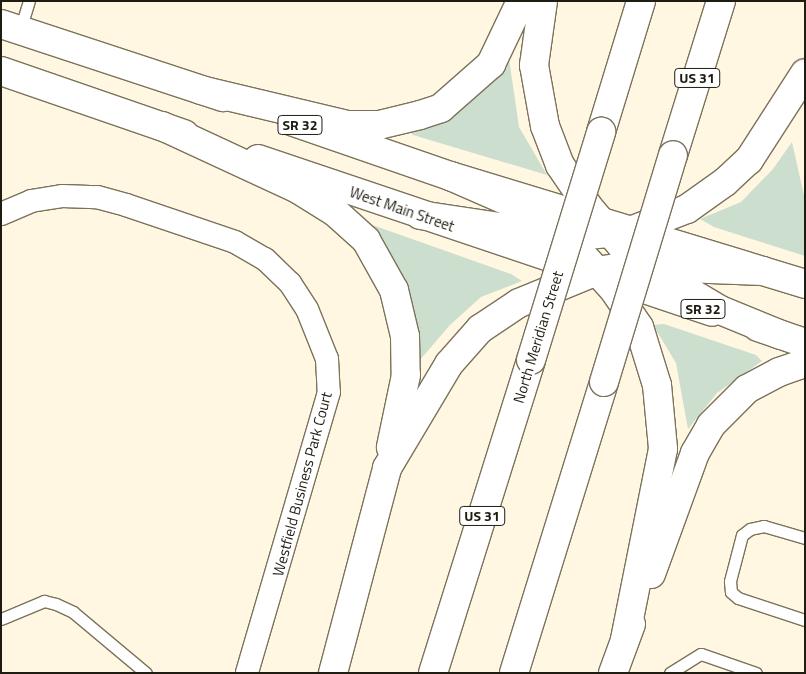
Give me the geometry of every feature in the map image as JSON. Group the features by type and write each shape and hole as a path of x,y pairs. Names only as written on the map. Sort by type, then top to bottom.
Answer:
{"main road":[{"path":"201,90 348,125 397,122 441,108 480,76 501,47 521,1"},
{"path":"543,1 534,65 544,126 560,165 648,266 720,310 793,339"},
{"name":"North Meridian Street","path":"433,673 641,1"},
{"name":"US 31","path":"514,673 721,1"},
{"name":"SR 32","path":"11,27 450,176 614,229 805,284"},
{"name":"West Main Street","path":"1,71 420,215 597,272 793,339"},
{"path":"420,215 566,237 614,229 687,209 725,182 754,153 805,73"},
{"path":"162,126 298,189 335,212 366,240 394,290 401,313 407,353 406,375 387,468 333,673"},
{"path":"450,176 512,203 566,237 597,272 639,327 657,385 663,417 663,448 658,486 635,580 625,640"},
{"path":"387,468 448,364 480,329 519,303 597,272 648,266 763,271"},
{"path":"613,673 676,512 695,453 707,432 722,412 747,389 779,372 805,363"}],"street":[{"name":"Westfield Business Park Court","path":"1,214 30,201 62,196 98,197 126,205 235,242 258,255 290,283 307,309 328,359 329,392 247,673"}],"lane":[{"path":"11,27 29,1"},
{"path":"805,538 764,526 750,529 742,535 730,581 731,592 738,598 805,620"},
{"path":"1,619 44,601 56,604 73,612 146,673"},
{"path":"670,673 701,654 756,673"}],"green space":[{"path":"509,59 519,127 547,175 413,135 408,129 460,108 490,83"},
{"path":"792,142 805,200 805,256 714,227 700,219 741,202 773,169"},
{"path":"361,221 511,274 522,281 481,297 450,325 419,361"},
{"path":"664,324 756,355 762,361 717,393 688,429 676,363 653,325"}]}
